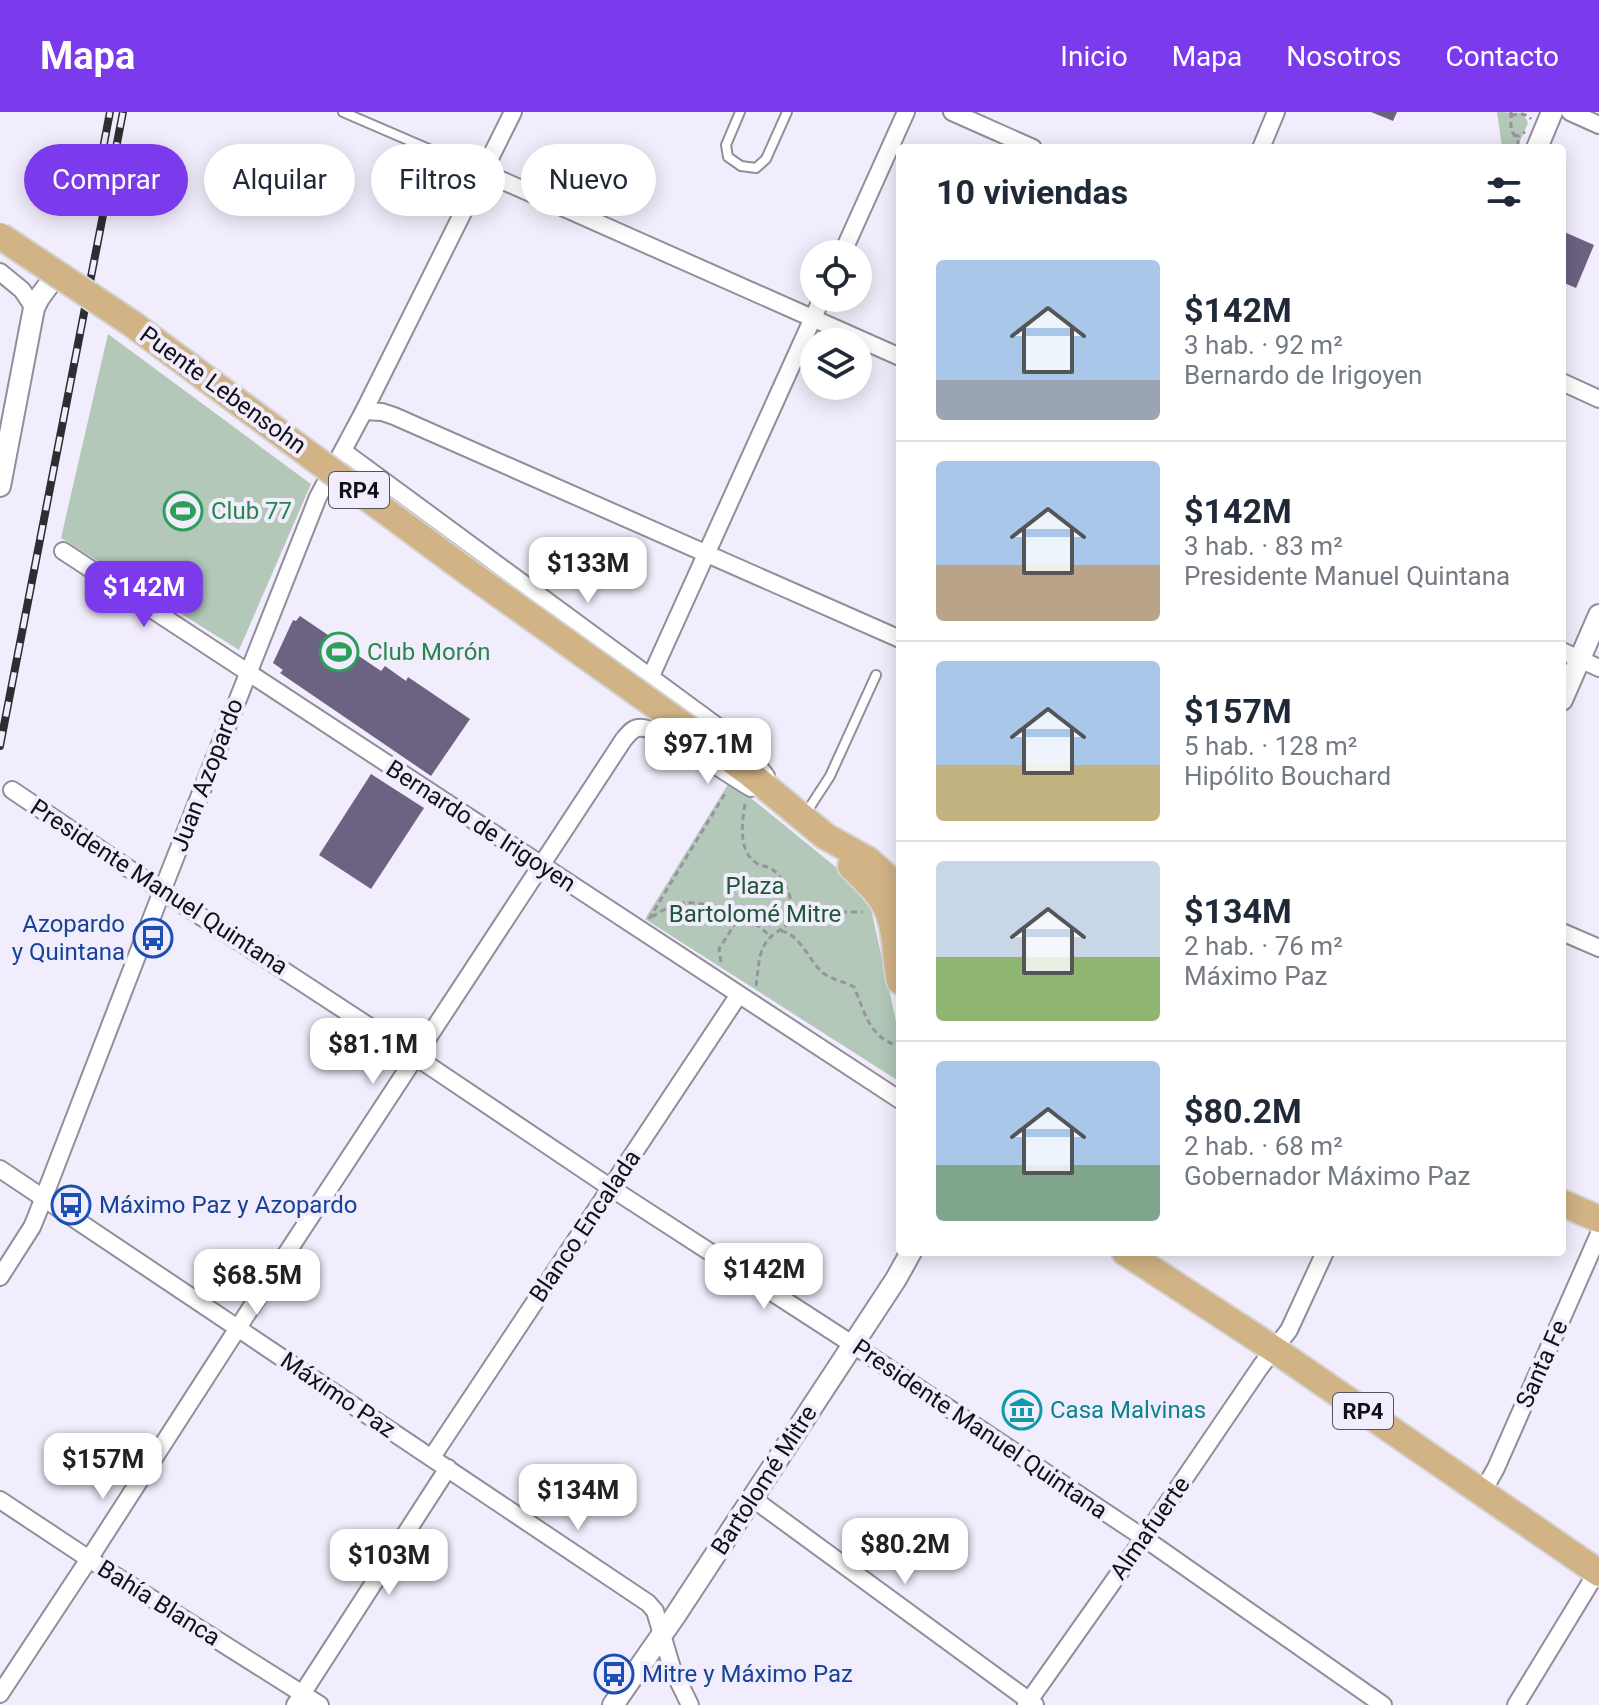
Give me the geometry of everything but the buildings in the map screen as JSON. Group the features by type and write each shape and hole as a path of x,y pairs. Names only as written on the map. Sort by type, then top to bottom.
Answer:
{"main road":[{"name":"Puente Lebensohn","path":"0,236 131,323 468,572 715,748 796,811"},
{"name":"RP4","path":"796,811 825,836 846,862 871,885 893,897 892,926 896,954"},
{"path":"1566,1205 1599,1219"},
{"name":"RP4","path":"1131,1256 1275,1350 1598,1572"}],"street":[{"name":"Juan Azopardo","path":"497,144 513,112"},
{"path":"848,240 906,112"},
{"path":"952,112 1024,144"},
{"path":"1263,144 1276,112"},
{"path":"1532,139 1552,112"},
{"path":"1570,112 1599,125"},
{"path":"505,182 896,355"},
{"name":"Juan Azopardo","path":"0,1277 32,1227 44,1198 318,497 461,216"},
{"path":"0,272 22,290 34,308"},
{"path":"0,486 6,421 34,308 53,279"},
{"path":"651,676 815,312"},
{"path":"1566,384 1599,399"},
{"path":"364,411 394,416 896,637"},
{"path":"343,451 742,746 796,811"},
{"name":"Bernardo de Irigoyen","path":"63,551 896,1097"},
{"path":"1566,680 1571,655 1599,615"},
{"path":"1571,655 1599,668"},
{"path":"0,1694 632,730 639,727 659,732 796,811"},
{"name":"Presidente Manuel Quintana","path":"12,790 1144,1538 1383,1705"},
{"path":"1566,934 1599,948"},
{"name":"Blanco Encalada","path":"432,1457 738,996"},
{"name":"Máximo Paz","path":"0,1169 648,1603 655,1611 672,1668 690,1705"},
{"name":"Santa Fe","path":"1482,1493 1496,1468 1599,1234"},
{"name":"Bartolomé Mitre","path":"613,1705 909,1256"},
{"name":"Almafuerte","path":"1030,1704 1261,1366 1275,1350 1297,1316 1323,1256"},
{"path":"299,1699 448,1468"},
{"path":"752,1498 1030,1704"},
{"name":"Bahía Blanca","path":"0,1500 299,1699 320,1705"},
{"path":"1516,1705 1598,1572"}],"lane":[{"path":"343,112 418,144"},
{"path":"740,112 726,145 728,157 741,166 756,168 766,159 787,112"},
{"path":"796,811 830,776 876,675"}],"path":[{"path":"1518,144 1511,130 1511,114 1528,115 1530,123"},
{"path":"1514,135 1532,139"},
{"path":"741,782 648,920 674,904 690,902 740,916 757,925 771,938"},
{"path":"741,782 743,840 754,862 772,870 781,879 788,891 792,917 765,944 754,1006"},
{"path":"792,917 805,912 873,912 893,897"},
{"path":"712,978 721,963 721,944 740,916"},
{"path":"781,931 793,937 821,972 854,987 873,1030 886,1042 896,1045"}],"green space":[{"path":"1497,112 1523,113 1528,123 1519,144 1501,144"},
{"name":"Club 77","path":"108,334 311,484 239,650 61,538"},
{"name":"Plaza Bartolomé Mitre","path":"730,781 848,877 869,900 896,1021 896,1079 645,919"}],"railway":[{"path":"104,144 110,112"},
{"path":"0,746 123,112"}],"place":[{"name":"Club 77","path":"183,511"},
{"name":"Club Morón","path":"339,652"},
{"name":"Azopardo y Quintana","path":"153,938"},
{"name":"Máximo Paz y Azopardo","path":"71,1205"},
{"name":"Casa Malvinas","path":"1022,1410"},
{"name":"Mitre y Máximo Paz","path":"614,1674"}]}
